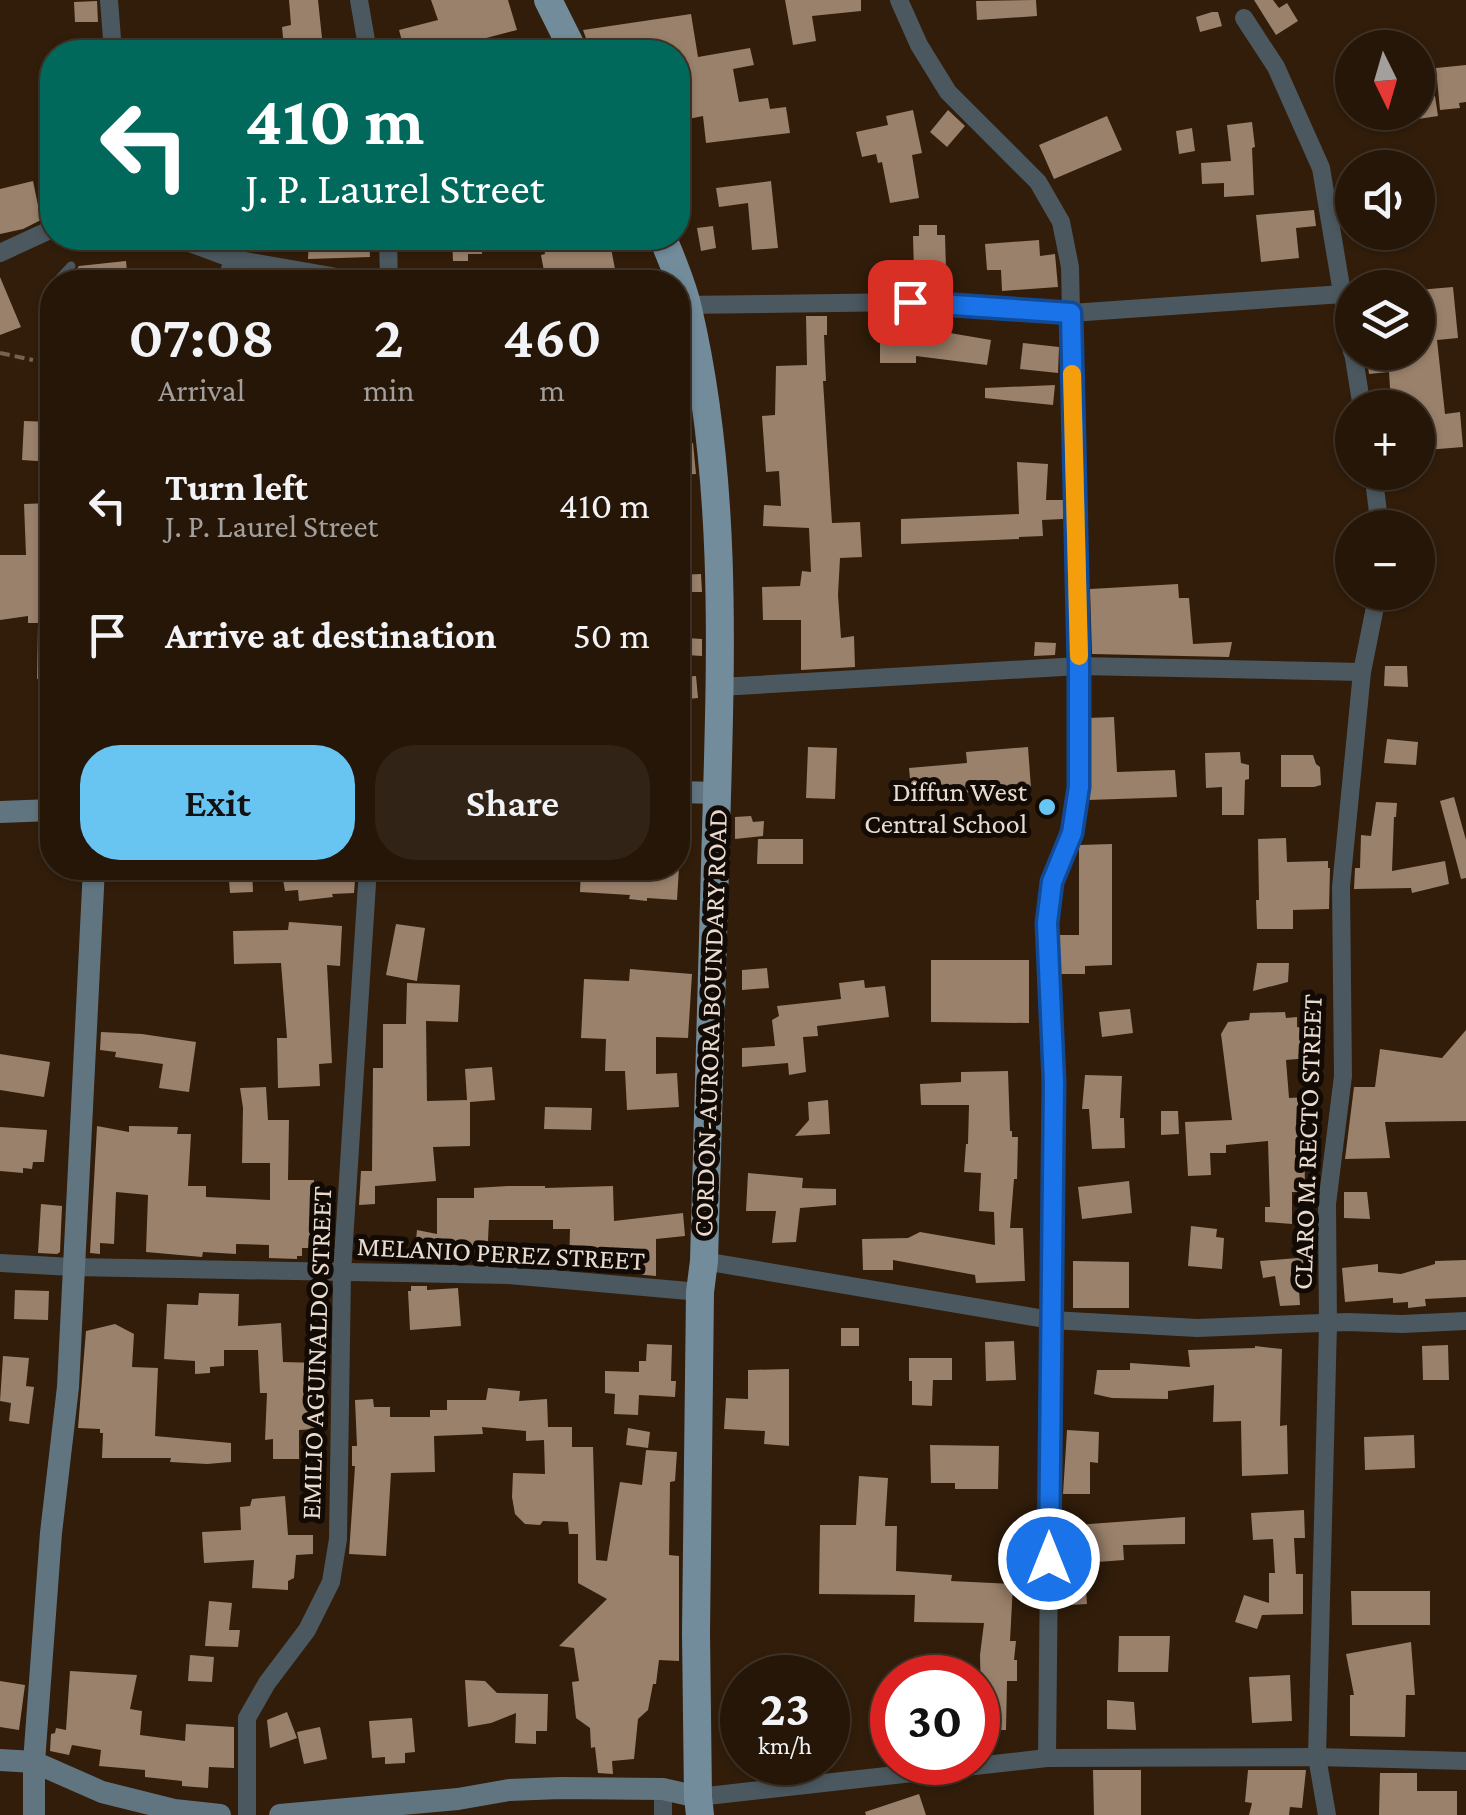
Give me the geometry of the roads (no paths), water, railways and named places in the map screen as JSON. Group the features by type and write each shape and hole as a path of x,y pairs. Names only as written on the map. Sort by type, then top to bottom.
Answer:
{"main road":[{"path":"548,0 568,40"},
{"name":"CORDON-AURORA BOUNDARY ROAD","path":"690,336 705,395 713,454 719,543 720,687 700,1292 696,1633 699,1806"}],"street":[{"path":"109,0 112,40"},
{"path":"358,0 366,40"},
{"path":"899,0 918,44 948,92 1038,182 1060,222 1070,266 1079,666"},
{"path":"1244,18 1276,67 1322,168 1339,270"},
{"path":"0,253 40,235"},
{"path":"210,250 300,270"},
{"path":"230,270 233,258"},
{"path":"690,305 910,302 1071,313 1335,295"},
{"name":"CLARO M. RECTO STREET","path":"1327,1815 1317,1757 1328,1324 1326,1204 1343,1076 1341,887 1362,672 1374,610"},
{"path":"720,687 1079,666 1362,672"},
{"path":"690,792 717,792"},
{"path":"0,812 40,810"},
{"path":"34,1815 34,1762 50,1533 68,1387 93,880"},
{"name":"EMILIO AGUINALDO STREET","path":"247,1815 247,1718 267,1682 307,1630 331,1582 338,1539 342,1273 367,880"},
{"path":"1047,1758 1054,1082 1050,984"},
{"path":"704,1261 1051,1320 1197,1328 1466,1320"},
{"name":"MELANIO PEREZ STREET","path":"0,1263 508,1275 700,1292"},
{"path":"280,1815 561,1788 663,1789 699,1806 1047,1758 1466,1761"},
{"path":"0,1760 34,1762 102,1792 174,1810 220,1815"},
{"path":"662,1815 663,1789"}],"lane":[{"path":"68,270 71,266"},
{"path":"1050,984 1047,923 1052,882 1072,833 1079,787 1079,666"}],"place":[{"name":"Diffun West Central School","path":"1047,807"}]}
